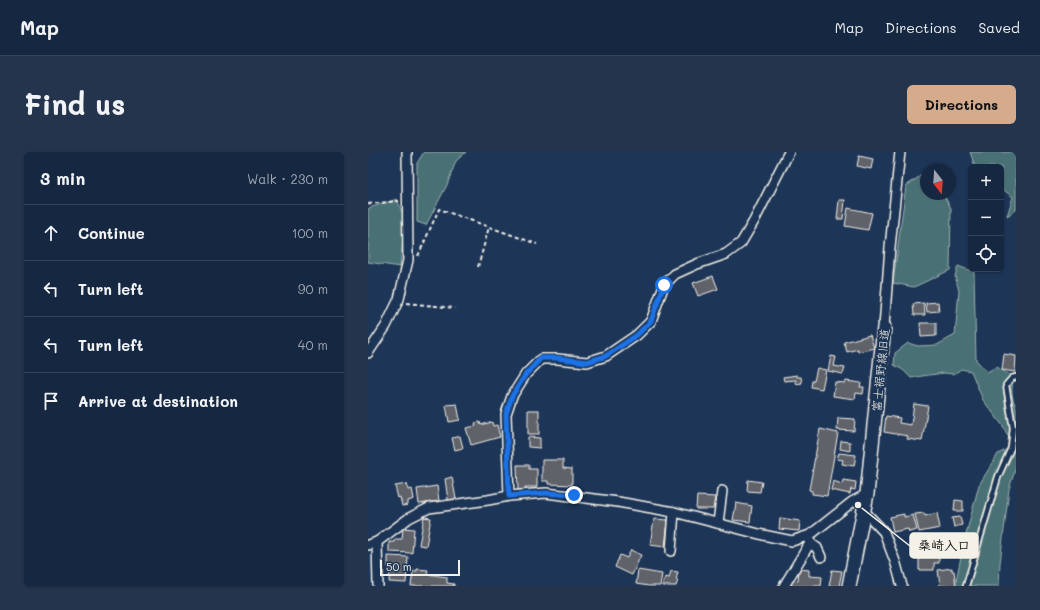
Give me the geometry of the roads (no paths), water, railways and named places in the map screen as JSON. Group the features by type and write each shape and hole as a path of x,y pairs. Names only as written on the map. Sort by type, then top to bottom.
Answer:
{"street":[{"path":"368,352 386,326 398,302 408,257 407,152"},
{"path":"509,496 506,414 512,396 526,374 541,358 557,358 587,362 606,356 637,335 651,321 664,285 675,274 697,264 726,254 741,243 754,221 789,152"},
{"name":"富士裾野線旧道","path":"849,586 867,494 900,152"},
{"path":"718,523 722,491"},
{"path":"378,586 373,543 409,518 429,508 509,496 546,493 574,495 674,512 792,541 809,539"},
{"path":"784,586 809,539 852,502 867,494"},
{"path":"671,550 674,512"},
{"path":"864,512 884,532 896,564 902,586"},
{"path":"809,539 817,548 821,557"}],"lane":[{"path":"966,586 998,477 1011,448 1013,428 1006,385 1012,378 1016,377"}],"place":[{"name":"桑崎入口","path":"858,505"}]}
